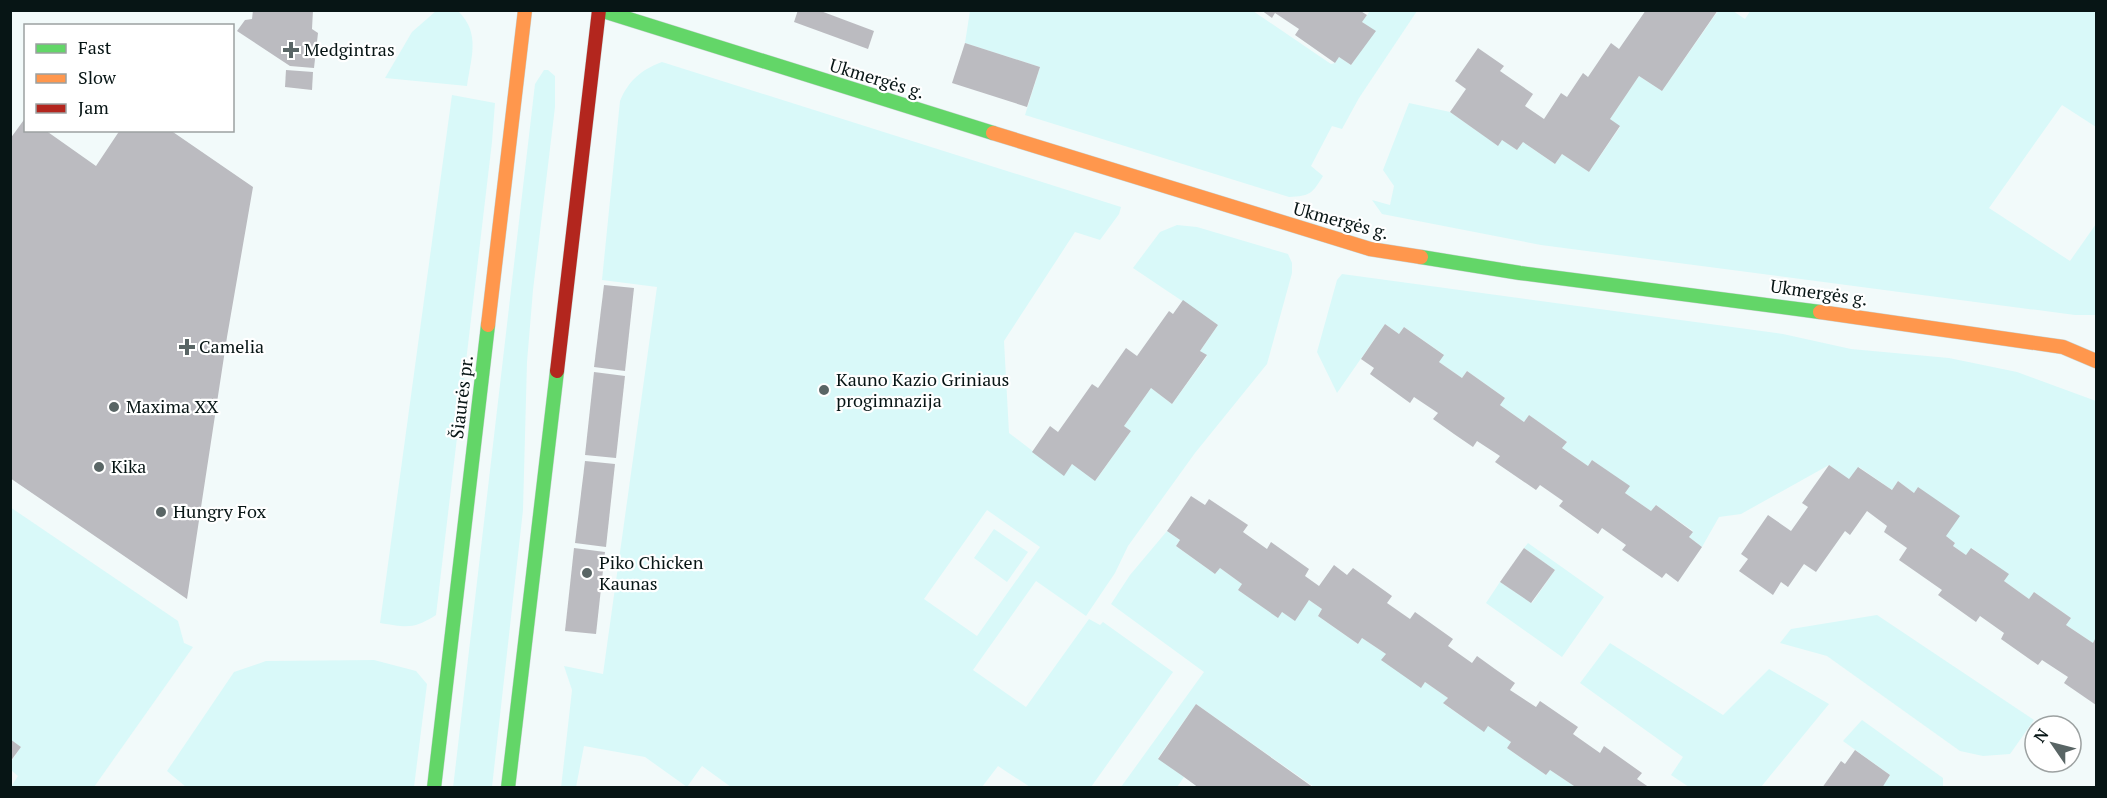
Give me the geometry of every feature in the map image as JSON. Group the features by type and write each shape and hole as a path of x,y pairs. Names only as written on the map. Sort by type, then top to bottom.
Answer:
{"main road":[{"name":"Šiaurės pr.","path":"434,788 525,10"},
{"name":"Ukmergės g.","path":"600,10 1157,185 1370,249 1520,273 1854,316 2063,347 2097,362"},
{"path":"508,788 600,10"}],"shaded area":[{"path":"1751,10 2096,12 2096,127 2062,105 1989,208 2070,261 2096,224 2096,315 2075,315 1541,245 1382,214 1372,200 1390,205 1394,186 1383,170 1409,103 1450,112 1497,145 1502,140 1517,150 1523,142 1555,164 1562,154 1589,172 1620,127 1610,119 1639,76 1662,91 1718,11 1733,11 1745,19"},
{"path":"436,11 458,11 470,28 473,46 467,86 385,78 412,32"},
{"path":"970,11 1253,11 1331,64 1335,63 1339,57 1351,65 1375,31 1362,22 1370,11 1417,11 1359,98 1342,129 1332,126 1311,166 1323,176 1319,182 1310,193 1289,197 1025,115 1040,67 965,43"},
{"name":"Kauno Kazio Griniaus progimnazija","path":"662,62 1121,207 1119,214 1100,240 1075,232 1004,341 1009,433 1064,475 1072,464 1096,480 1131,431 1124,426 1151,388 1172,404 1207,356 1200,351 1218,325 1133,268 1160,232 1177,225 1197,227 1288,254 1292,263 1292,273 1267,364 1195,453 1128,546 1115,573 1086,616 1036,581 973,670 1026,707 1089,619 1100,625 1103,622 1173,672 1091,787 1030,787 998,766 982,787 731,787 702,766 687,787 645,757 584,746 576,787 561,788 572,690 564,666 603,674 657,287 602,280 620,101 627,87 642,72","holes":["987,510 1040,547 977,636 924,599"]},
{"path":"544,70 548,70 555,76 555,107 533,290 527,362 523,510 492,787 453,788 535,84"},
{"path":"452,95 495,103 492,142 436,615 415,625 396,626 380,623"},
{"path":"1342,274 1783,334 1851,349 1949,358 2017,372 2096,401 2096,637 2093,643 2066,625 2071,618 2034,592 2029,599 2004,581 2008,574 1972,548 1966,555 1953,546 1955,543 1946,536 1918,487 1914,493 1898,481 1892,490 1859,467 1849,479 1829,465 1741,514 1719,517 1702,547 1689,537 1693,531 1656,505 1651,511 1625,493 1629,486 1592,460 1588,466 1562,448 1567,442 1529,415 1524,422 1500,405 1505,398 1467,371 1462,378 1439,362 1443,354 1404,327 1399,334 1385,324 1337,393 1317,352 1337,280"},
{"path":"10,507 178,621 184,643 193,647 94,787 11,787 18,776 11,770 11,762 21,747 10,739"},
{"path":"994,529 1028,552 1007,582 974,558"},
{"path":"1167,531 1180,540 1176,546 1215,574 1220,568 1242,584 1238,590 1278,617 1282,612 1295,620 1309,600 1322,609 1318,616 1358,644 1362,638 1386,654 1382,660 1421,687 1425,682 1448,698 1444,704 1483,731 1488,726 1511,742 1507,748 1546,775 1550,770 1574,786 1314,787 1196,704 1158,758 1184,777 1177,787 1121,787 1204,672 1111,604 1130,575"},
{"path":"1528,543 1604,597 1562,657 1486,603 1500,582 1532,603 1555,570 1524,548"},
{"path":"1877,615 2025,714 2023,714 2023,736 2010,754 1983,756 1960,751 1827,656 1780,643 1791,629"},
{"path":"1610,643 1723,715 1769,669 1829,704 1761,787 1689,787 1671,775 1683,757 1580,683"},
{"path":"374,660 416,671 427,684 414,787 186,787 167,771 234,672 266,661"},
{"path":"1862,720 1943,778 1943,787 1882,787 1890,775 1843,741"}],"building":[{"name":"Medgintras","path":"253,10 313,10 312,29 318,33 314,68 290,66 237,31 245,20 252,19"},
{"path":"798,10 818,10 874,31 868,49 794,22"},
{"path":"1261,10 1359,10 1367,15 1362,22 1376,31 1351,65 1339,57 1335,63 1295,35 1299,29 1275,13 1272,18"},
{"path":"1646,10 1718,10 1662,91 1639,76 1610,119 1620,126 1589,172 1562,154 1555,164 1523,142 1517,150 1502,140 1498,146 1450,112 1466,89 1455,81 1478,48 1504,66 1500,71 1533,94 1525,106 1544,119 1561,93 1567,97 1583,73 1588,77 1611,43 1619,49"},
{"path":"965,43 1040,67 1027,107 952,83"},
{"path":"286,70 313,72 312,90 285,87"},
{"name":"Maxima XX","path":"24,120 24,132 48,132 96,166 119,132 173,132 253,187 227,337 187,599 10,478 10,139"},
{"path":"604,285 634,288 625,371 594,367"},
{"path":"1183,300 1218,325 1200,351 1207,355 1172,404 1151,388 1124,426 1131,431 1095,481 1072,464 1064,476 1032,452 1050,426 1058,432 1092,384 1098,388 1126,348 1137,356 1169,311 1173,314"},
{"path":"1385,324 1399,334 1404,327 1444,355 1439,362 1462,378 1467,371 1505,398 1500,405 1524,422 1529,415 1567,442 1562,448 1588,466 1592,460 1630,486 1625,493 1651,511 1656,505 1693,532 1689,537 1702,547 1678,582 1666,573 1662,578 1622,550 1626,545 1602,528 1598,534 1559,506 1563,501 1540,485 1536,490 1495,462 1500,456 1477,441 1473,447 1454,434 1433,419 1438,413 1414,397 1410,403 1370,374 1374,368 1361,359"},
{"path":"594,372 625,376 616,458 585,455"},
{"path":"585,461 615,464 606,547 575,543"},
{"path":"1829,465 1849,479 1858,467 1892,490 1898,481 1914,493 1918,487 1960,516 1946,536 1955,543 1953,546 1966,555 1971,548 2009,574 2004,581 2029,599 2034,592 2071,618 2066,625 2093,643 2096,637 2096,705 2064,683 2068,677 2042,660 2038,665 2001,639 2004,633 1980,616 1976,622 1938,595 1942,590 1899,560 1907,548 1884,532 1887,526 1867,511 1850,535 1845,531 1816,572 1804,564 1788,587 1781,582 1773,595 1739,571 1748,559 1741,554 1768,515 1791,531 1808,507 1802,503"},
{"path":"1191,496 1205,505 1209,499 1248,525 1243,532 1267,549 1271,542 1309,569 1305,576 1319,586 1334,565 1347,575 1353,568 1392,596 1387,603 1410,619 1415,612 1453,639 1448,646 1472,663 1477,656 1515,683 1510,690 1536,707 1540,701 1578,727 1573,734 1600,753 1604,746 1642,773 1637,779 1650,788 1573,788 1574,786 1550,770 1546,775 1507,748 1511,742 1488,726 1484,732 1443,703 1448,698 1425,682 1421,688 1381,660 1386,654 1362,638 1358,644 1318,616 1322,609 1309,600 1295,621 1282,612 1278,618 1238,590 1242,584 1220,568 1215,574 1176,546 1180,540 1167,531"},
{"path":"574,548 605,552 596,634 565,631"},
{"path":"1524,548 1555,570 1531,603 1500,582"},
{"path":"1196,704 1314,788 1199,788 1158,759"},
{"path":"10,739 21,747 10,762"},
{"path":"1855,750 1890,775 1882,788 1822,788 1841,761 1845,764"}],"traffic: fast":[{"path":"600,10 993,133"},
{"path":"1421,257 1520,273 1820,312"},
{"path":"434,788 488,325"},
{"path":"508,788 557,371"}],"traffic: slow":[{"path":"488,325 525,10"},
{"path":"993,133 1370,249 1421,257"},
{"path":"1820,312 2063,347 2096,361"}],"traffic: jam":[{"path":"557,371 599,10"}],"place":[{"name":"Medgintras","path":"291,50"},
{"name":"Camelia","path":"187,347"},
{"name":"Kauno Kazio Griniaus progimnazija","path":"824,390"},
{"name":"Maxima XX","path":"114,407"},
{"name":"Kika","path":"99,467"},
{"name":"Hungry Fox","path":"161,512"},
{"name":"Piko Chicken Kaunas","path":"587,573"}]}
